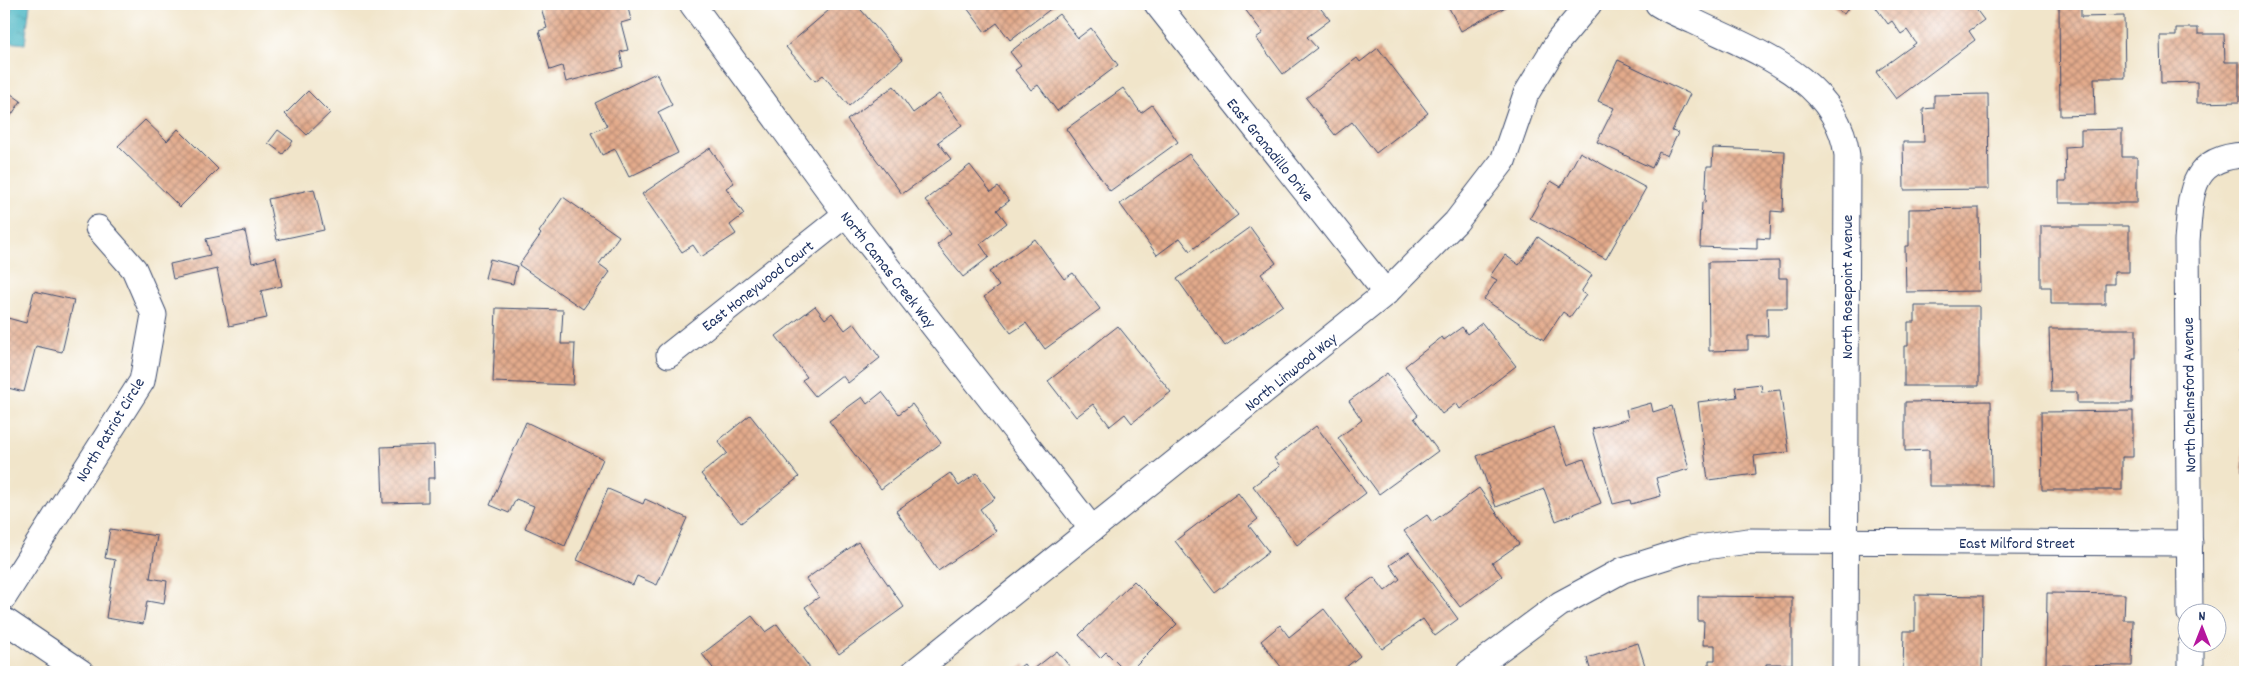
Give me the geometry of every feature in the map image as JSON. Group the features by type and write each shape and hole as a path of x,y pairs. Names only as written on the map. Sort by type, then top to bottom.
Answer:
{"street":[{"name":"North Camas Creek Way","path":"692,4 846,214 1092,529"},
{"name":"East Granadillo Drive","path":"1157,4 1386,293"},
{"name":"North Linwood Way","path":"914,672 1386,293 1456,222 1503,161 1526,94 1560,40 1589,4"},
{"name":"North Rosepoint Avenue","path":"1658,4 1785,67 1809,85 1831,110 1844,135 1847,155 1844,541 1845,672"},
{"name":"North Chelmsford Avenue","path":"2190,604 2187,241 2190,203 2196,178 2211,163 2245,155"},
{"name":"East Honeywood Court","path":"669,355 846,214"},
{"name":"North Patriot Circle","path":"4,597 142,381 154,315 134,269 98,228"},
{"name":"East Milford Street","path":"1469,672 1560,604 1624,570 1690,549 1748,540 2190,543"},
{"path":"4,620 81,672"},
{"path":"2191,654 2191,672"}],"water":[{"path":"12,4 30,4 25,44 7,42"}],"building":[{"path":"540,4 627,4 631,20 621,23 628,50 620,52 623,67 566,82 562,66 550,70 539,31 547,28"},
{"path":"836,4 856,4 903,59 849,106 823,75 815,81 786,47"},
{"path":"964,4 1057,4 1010,40 997,23 985,32"},
{"path":"1241,4 1317,4 1330,20 1307,37 1317,48 1283,74 1256,38 1263,33"},
{"path":"1447,4 1511,4 1461,31"},
{"path":"1829,4 1851,4 1844,14"},
{"path":"1972,4 1984,20 1969,31 1975,40 1896,99 1876,72 1916,43 1907,30 1901,34 1892,21 1888,24 1874,5"},
{"path":"2081,4 2081,17 2124,16 2125,78 2094,78 2095,115 2060,116 2059,5"},
{"path":"1059,14 1078,38 1091,28 1118,65 1057,111 1038,85 1031,90 1015,70 1021,66 1010,52"},
{"path":"2176,28 2198,28 2198,34 2224,34 2225,62 2239,62 2239,102 2197,103 2197,82 2161,83 2160,36 2176,36"},
{"path":"1378,48 1428,113 1376,153 1352,122 1335,135 1306,98 1357,58 1360,62"},
{"path":"1618,60 1690,94 1672,131 1678,133 1667,156 1659,152 1652,168 1597,142 1614,108 1598,101"},
{"path":"656,73 672,105 658,112 678,153 629,177 615,149 602,155 591,133 607,126 595,103"},
{"path":"894,86 913,113 939,94 962,125 938,142 951,159 902,194 847,120"},
{"path":"1123,88 1141,113 1152,105 1178,142 1110,191 1066,129"},
{"path":"4,89 21,101 4,126"},
{"path":"308,91 330,113 307,135 285,114"},
{"path":"1988,94 1989,189 1904,190 1903,142 1924,142 1923,109 1934,108 1934,95"},
{"path":"145,120 167,141 178,129 218,169 180,207 118,146"},
{"path":"2122,129 2122,157 2137,157 2137,203 2059,203 2059,182 2066,182 2065,147 2081,146 2081,130"},
{"path":"278,130 293,141 283,154 268,143"},
{"path":"710,148 734,183 726,188 744,214 730,225 736,234 701,257 693,245 682,252 642,194"},
{"path":"1713,148 1785,151 1783,212 1771,211 1770,239 1757,238 1757,249 1700,247 1702,202 1705,203 1707,166 1712,166"},
{"path":"1580,152 1646,188 1606,259 1530,218 1551,181 1561,187"},
{"path":"1189,154 1238,215 1190,251 1180,238 1157,255 1120,204"},
{"path":"970,165 991,192 998,187 1009,201 997,210 1007,223 980,244 989,257 963,277 937,245 951,233 925,200"},
{"path":"314,189 324,230 277,240 268,199"},
{"path":"563,197 619,236 599,264 610,272 583,309 519,265 541,234 539,232"},
{"path":"1979,208 1980,291 1906,292 1905,246 1909,246 1909,209"},
{"path":"2041,226 2129,226 2129,272 2114,272 2114,284 2105,284 2105,304 2051,304 2051,287 2041,287"},
{"path":"1250,227 1276,263 1261,274 1283,305 1225,346 1177,279"},
{"path":"245,231 252,263 276,257 282,286 261,291 267,318 229,326 217,269 173,279 170,264 210,255 206,239"},
{"path":"1538,237 1592,275 1581,292 1586,295 1570,317 1563,312 1544,340 1484,299 1497,280 1490,276 1505,255 1519,265"},
{"path":"1035,239 1064,279 1073,273 1100,309 1045,349 1026,323 1011,333 984,297 999,286 989,272"},
{"path":"490,259 517,266 513,284 485,278"},
{"path":"1779,261 1779,278 1787,278 1787,308 1767,308 1768,336 1748,336 1748,350 1709,351 1708,262"},
{"path":"34,291 74,300 62,352 36,346 24,392 4,387 4,317 26,323"},
{"path":"815,306 825,319 832,313 845,330 854,323 880,358 848,383 842,375 815,396 802,380 807,377 776,336"},
{"path":"1915,306 1979,306 1979,386 1904,386 1904,346 1908,346 1908,322 1915,322"},
{"path":"496,308 563,310 561,344 575,344 573,385 493,382"},
{"path":"2240,317 2245,317 2245,352 2240,352"},
{"path":"1482,323 1516,366 1460,409 1456,403 1442,414 1405,366 1442,337 1444,340 1462,327 1467,334"},
{"path":"1118,326 1171,392 1132,423 1125,414 1110,426 1093,404 1076,417 1048,381"},
{"path":"2049,329 2136,329 2136,359 2133,359 2132,403 2077,403 2077,392 2051,392"},
{"path":"1387,373 1418,415 1414,418 1438,451 1379,494 1338,438 1362,420 1349,401"},
{"path":"1761,384 1762,392 1780,390 1789,452 1754,456 1756,474 1708,480 1698,402 1737,397 1735,387"},
{"path":"882,392 899,414 912,404 941,443 881,489 829,421 862,397 867,404"},
{"path":"1991,401 1992,486 1929,486 1929,450 1905,451 1905,402"},
{"path":"1651,403 1653,412 1672,406 1689,469 1656,478 1661,496 1631,504 1630,500 1613,504 1592,429 1628,419 1626,410"},
{"path":"2133,411 2133,457 2122,457 2122,490 2042,490 2041,412"},
{"path":"750,415 799,477 741,523 701,474 727,453 718,441"},
{"path":"526,422 603,459 565,546 525,528 534,506 516,499 509,513 490,505"},
{"path":"1316,426 1366,493 1297,545 1253,486 1280,466 1274,458"},
{"path":"1554,427 1568,465 1584,459 1601,503 1556,521 1544,489 1496,507 1477,456"},
{"path":"434,445 435,478 428,478 428,502 383,503 381,447"},
{"path":"2242,445 2245,445 2245,475 2242,475"},
{"path":"950,473 959,486 977,473 995,498 980,509 996,531 938,571 896,511"},
{"path":"1479,488 1519,544 1492,563 1502,576 1460,607 1404,531 1427,515 1432,522"},
{"path":"608,489 643,504 645,499 687,518 657,585 637,576 633,585 577,560"},
{"path":"1238,493 1258,519 1249,526 1269,552 1215,593 1175,541"},
{"path":"110,529 157,536 150,578 167,581 164,604 147,601 143,624 106,618 115,560 105,558"},
{"path":"858,542 904,607 839,654 805,607 819,597 806,579"},
{"path":"1409,552 1458,619 1435,636 1423,619 1382,649 1345,598 1374,577 1385,591 1400,579 1390,565"},
{"path":"1134,581 1177,624 1129,672 1126,672 1106,652 1100,658 1079,635"},
{"path":"2047,593 2125,594 2124,620 2133,620 2132,666 2046,665"},
{"path":"1915,595 1983,596 1982,672 1903,671 1904,631 1915,631"},
{"path":"1698,596 1792,597 1792,664 1766,664 1766,672 1709,672 1709,660 1715,660 1715,645 1703,645 1704,621 1698,621"},
{"path":"1324,609 1360,656 1340,672 1285,672 1261,641 1280,625 1289,637"},
{"path":"752,616 765,632 777,624 813,672 716,672 702,654"},
{"path":"1638,643 1647,672 1591,672 1587,658"},
{"path":"1057,651 1074,672 1030,672"},
{"path":"1024,664 1030,672 1013,672"}]}
